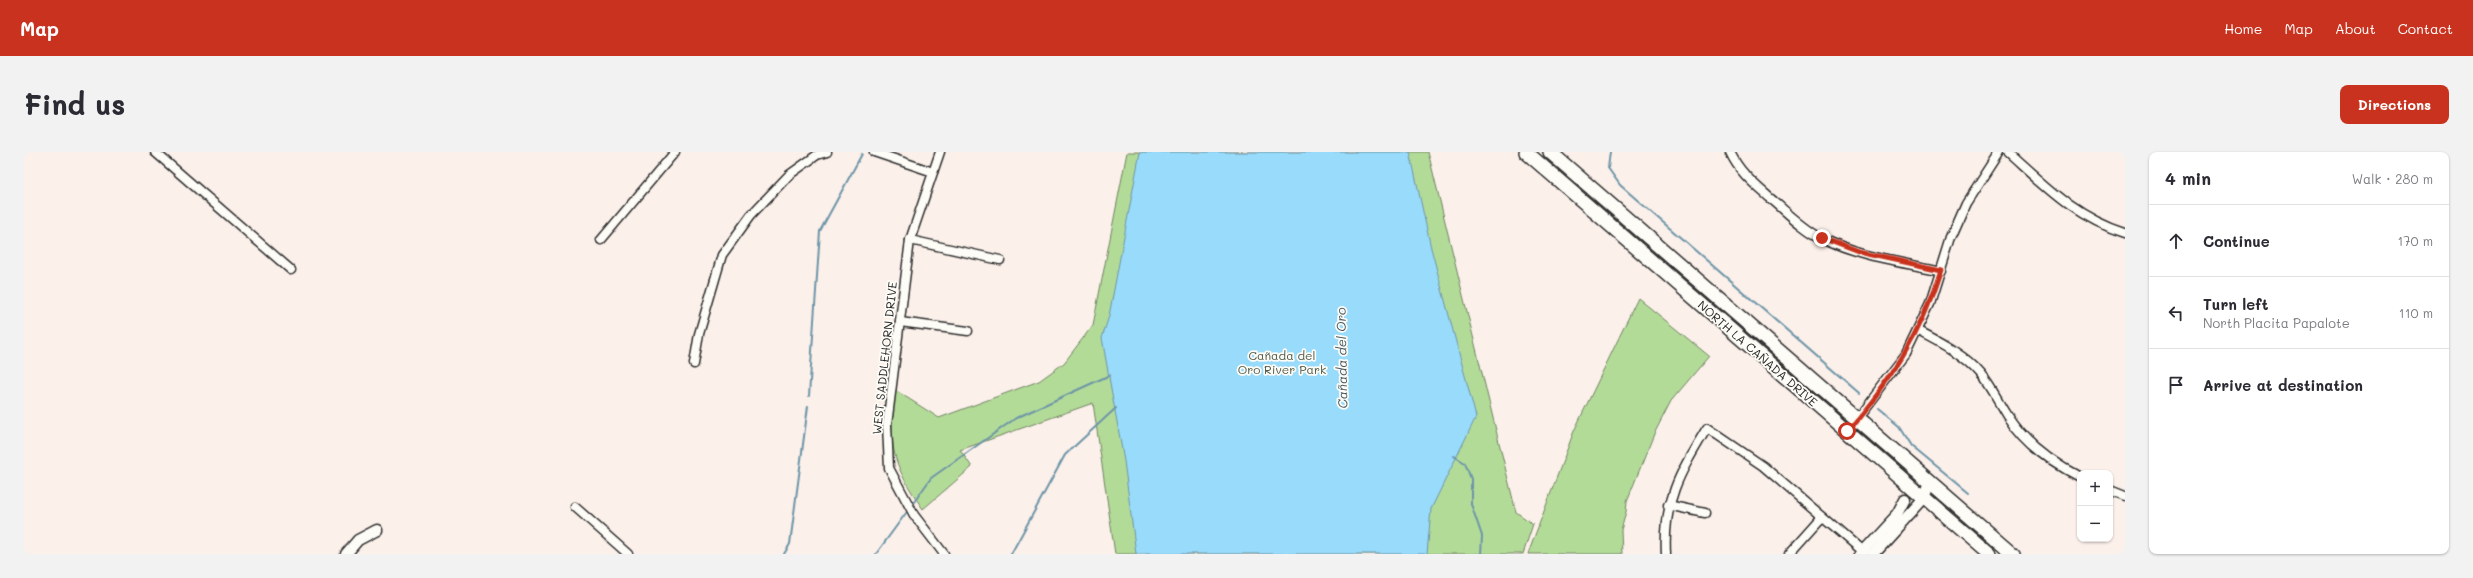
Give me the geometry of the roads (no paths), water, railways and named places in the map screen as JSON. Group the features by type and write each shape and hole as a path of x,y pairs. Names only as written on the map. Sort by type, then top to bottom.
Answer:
{"main road":[{"name":"NORTH LA CAÑADA DRIVE","path":"1526,152 1989,554"},
{"name":"NORTH LA CAÑADA DRIVE","path":"1550,152 2013,554"}],"street":[{"path":"155,152 291,270"},
{"path":"600,240 675,152"},
{"path":"694,364 699,334 722,255 751,216 789,175 817,155 827,152"},
{"path":"874,152 933,172"},
{"name":"WEST SADDLEHORN DRIVE","path":"940,152 910,240 887,425 889,468 914,515 944,554"},
{"path":"1730,152 1735,162 1752,182 1802,224 1822,238 1859,252 1941,270"},
{"path":"1847,431 1891,377 1919,331 1951,237 1966,203 1999,152"},
{"path":"2008,152 2081,214 2104,226 2125,233"},
{"path":"910,240 1000,260"},
{"path":"900,322 968,330"},
{"path":"1919,331 1948,346 1965,358 1988,383 2006,414 2022,435 2050,460 2077,475"},
{"path":"1666,554 1665,528 1668,505 1681,472 1707,428 1763,466 1862,553 1889,526 1924,498 1930,482"},
{"path":"1873,554 1889,526 1893,509 1914,489 1930,482"},
{"path":"2113,491 2125,496"},
{"path":"1668,505 1705,513"},
{"path":"574,507 628,554"},
{"path":"1789,554 1822,517"},
{"path":"346,554 358,540 377,530"}],"water":[{"name":"Cañada del Oro River Park","path":"1140,152 1410,152 1431,248 1476,417 1431,509 1427,554 1136,554 1124,461 1102,338 1109,316"}],"waterway":[{"path":"1610,152 1608,168 1620,185 1859,393"},
{"path":"809,396 820,231 862,154"},
{"path":"914,502 931,478 1016,418 1110,375"},
{"path":"784,554 790,544 808,406"},
{"path":"1011,554 1065,455 1116,408"},
{"path":"1877,409 1899,427 1911,446 1968,493"},
{"path":"1454,456 1465,463 1471,479 1471,504 1482,536 1481,554"},
{"path":"876,554 906,513"}],"water label":[{"name":"Cañada del Oro","path":"1341,358"}]}
